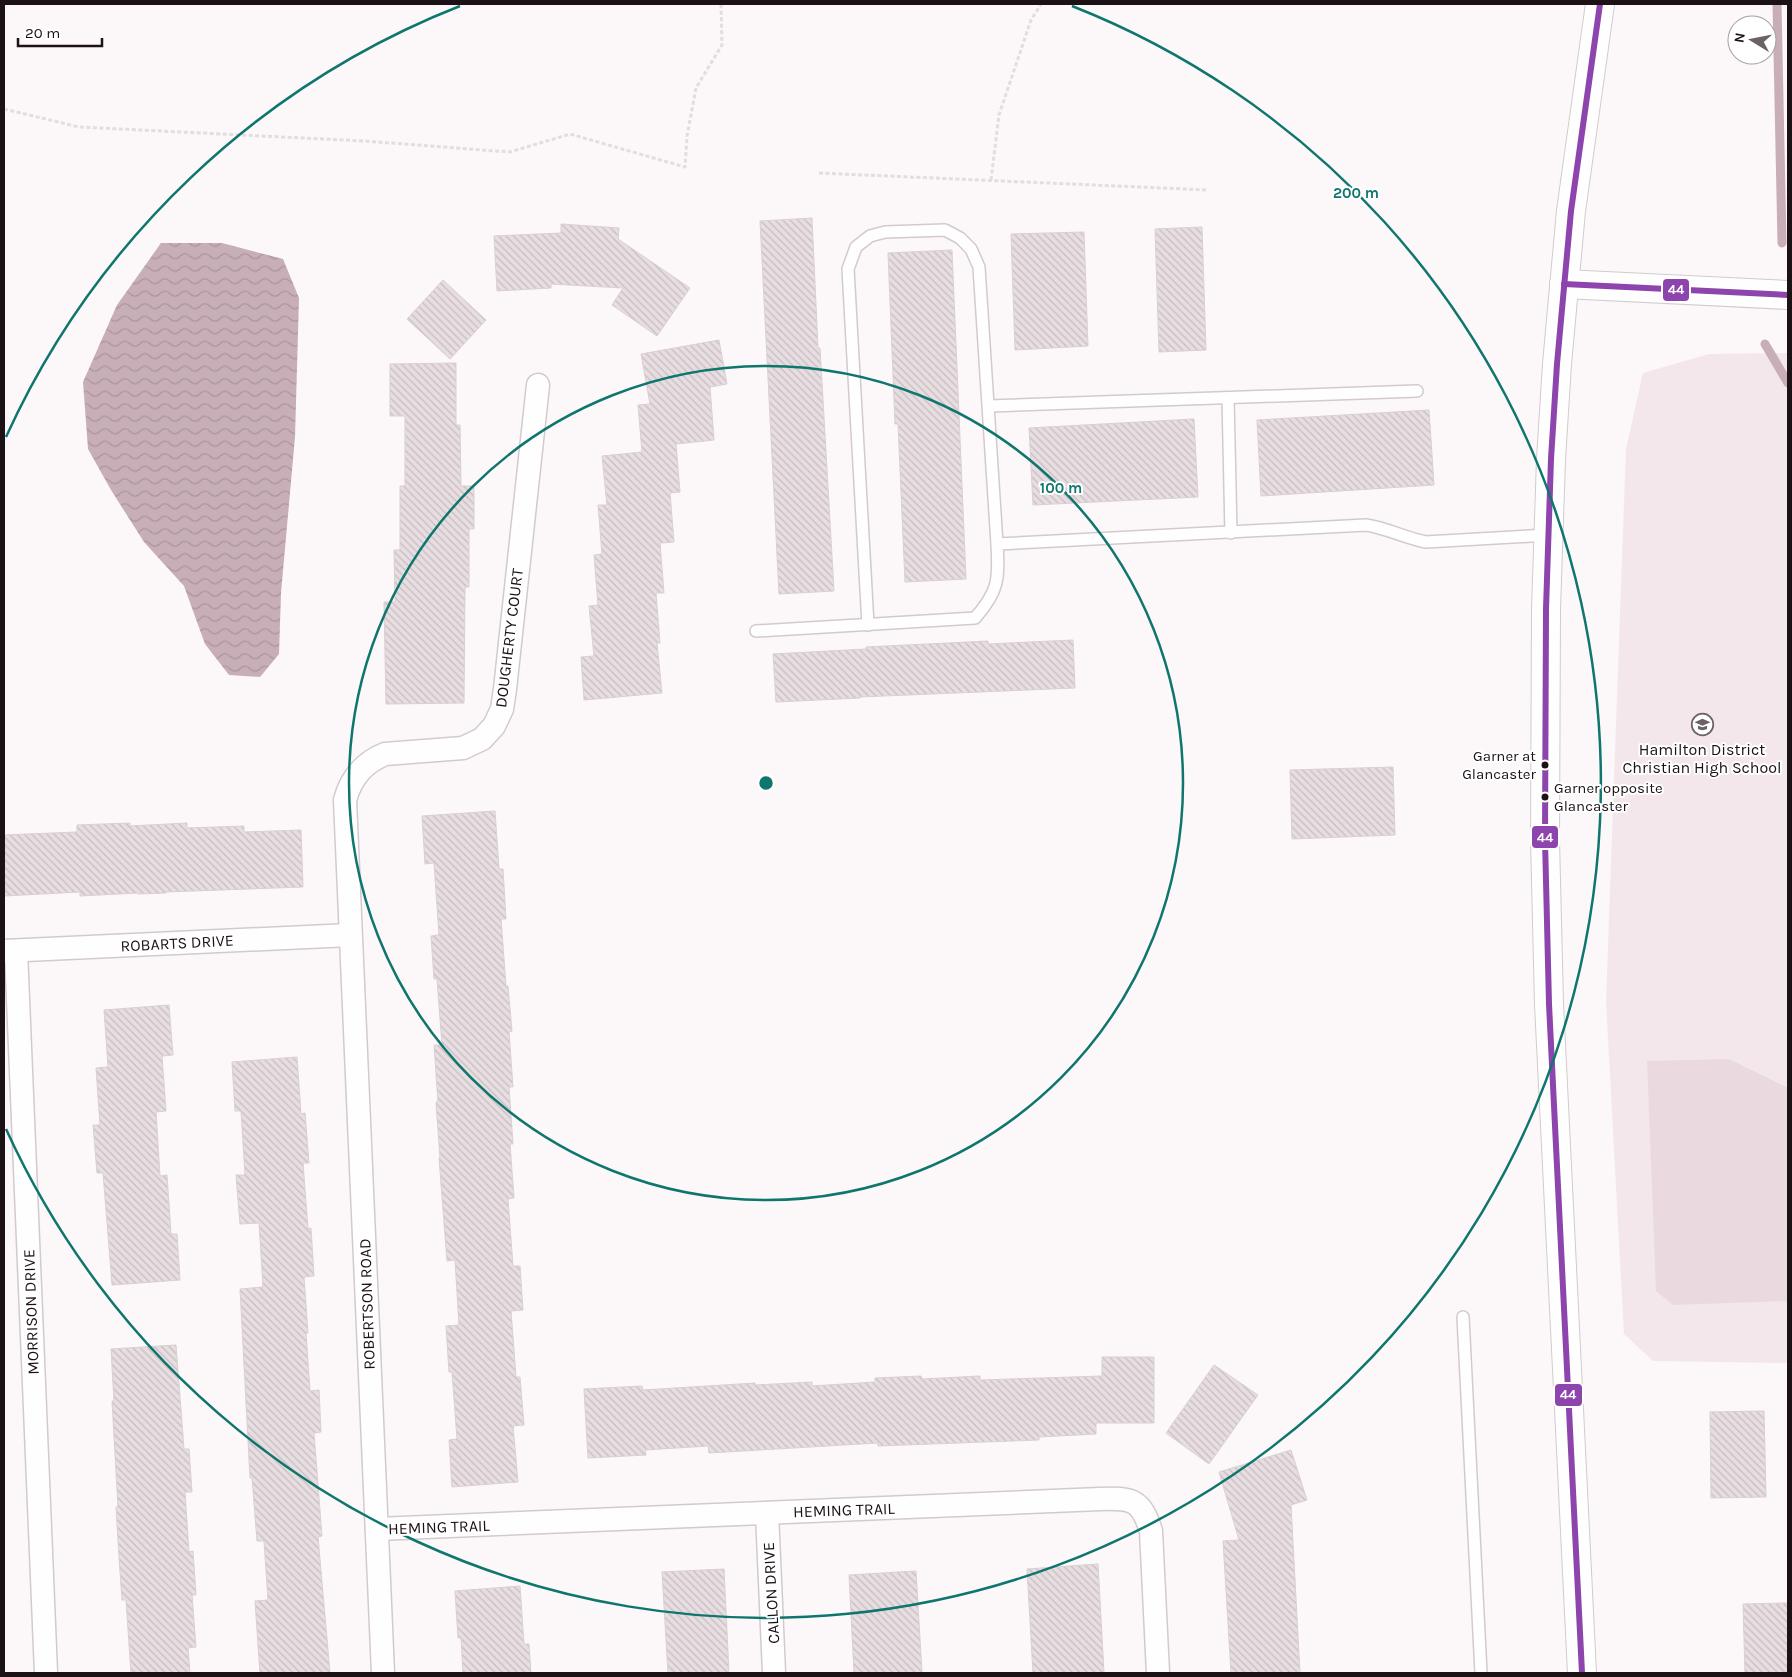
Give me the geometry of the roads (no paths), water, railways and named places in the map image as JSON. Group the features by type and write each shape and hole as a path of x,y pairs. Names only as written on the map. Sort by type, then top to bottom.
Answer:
{"main road":[{"path":"1582,1673 1549,985 1545,840 1546,609 1556,374 1564,284 1571,211 1600,4"},
{"path":"1564,284 1788,295"}],"street":[{"name":"DOUGHERTY COURT","path":"350,935 345,800 353,780 367,764 384,754 463,748 482,739 494,726 502,709 538,385"},
{"name":"ROBARTS DRIVE","path":"10,951 350,935"},
{"name":"ROBERTSON ROAD","path":"350,935 383,1673"},
{"name":"MORRISON DRIVE","path":"10,951 46,1673"},
{"name":"HEMING TRAIL","path":"376,1529 1116,1498 1132,1501 1147,1519 1151,1531 1158,1673"},
{"name":"CALLON DRIVE","path":"767,1513 774,1673"}],"lane":[{"path":"756,631 868,625 976,618 990,602 999,574 980,267 971,249 960,238 946,230 885,232 870,236 856,247 848,268 868,625"},
{"path":"989,406 1417,391"},
{"path":"1228,398 1231,533"},
{"path":"997,544 1366,525 1379,527 1413,540 1426,542 1548,535"},
{"path":"1463,1317 1481,1673"}],"water":[{"path":"161,243 222,243 283,259 299,298 295,437 281,593 279,654 260,677 229,675 205,644 184,586 144,542 88,449 83,382 117,305"}],"waterway":[{"path":"1777,4 1782,243"},
{"path":"1765,344 1788,383"}],"place":[{"name":"Hamilton District Christian High School","path":"1702,725"},
{"name":"Garner at Glancaster","path":"1545,765"},
{"name":"Garner opposite Glancaster","path":"1545,797"}]}
